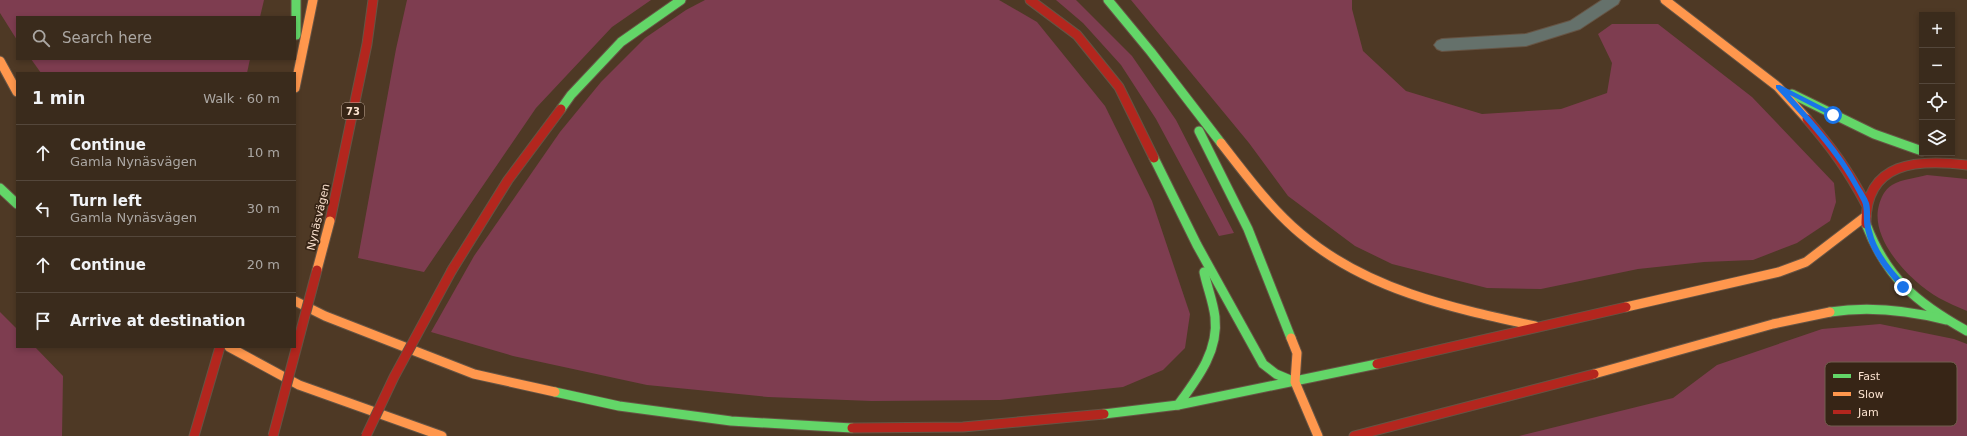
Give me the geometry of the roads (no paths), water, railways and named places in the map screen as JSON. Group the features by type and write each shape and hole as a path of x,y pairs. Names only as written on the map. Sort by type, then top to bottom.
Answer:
{"main road":[{"path":"296,0 296,16"},
{"path":"296,82 313,0"},
{"name":"Nynäsvägen","path":"273,436 330,221 367,44 373,0"},
{"path":"366,436 394,377 452,270 508,180 571,95 621,42 681,0"},
{"path":"1030,0 1077,36 1119,87 1197,245 1264,364 1276,374 1295,382"},
{"path":"1108,0 1143,40 1258,192 1288,224 1336,261 1385,286 1437,304 1540,327"},
{"path":"1665,0 1778,87 1834,149 1866,204"},
{"path":"295,60 295,72"},
{"path":"0,61 16,90"},
{"path":"1172,80 1248,229 1297,353 1295,382 1318,436"},
{"path":"1778,87 1874,134 1919,150"},
{"path":"1938,156 1963,164"},
{"path":"1963,164 1923,161 1907,164 1893,170 1883,176 1875,184 1866,204 1866,216 1868,231 1875,250 1887,269 1908,291 1946,320 1967,331"},
{"path":"0,188 16,203"},
{"path":"296,302 325,316 474,374 618,406 731,421 845,428 963,427 1083,417 1178,405 1295,382 1779,272 1806,262 1866,216"},
{"path":"1178,405 1203,369 1215,339 1216,322 1197,245"},
{"path":"1354,436 1685,350 1764,324 1815,313 1854,308 1899,309 1946,320"},
{"path":"194,436 220,348"},
{"path":"231,348 299,385 442,436"}],"lane":[{"path":"1442,45 1526,40 1576,25 1613,0"}]}
